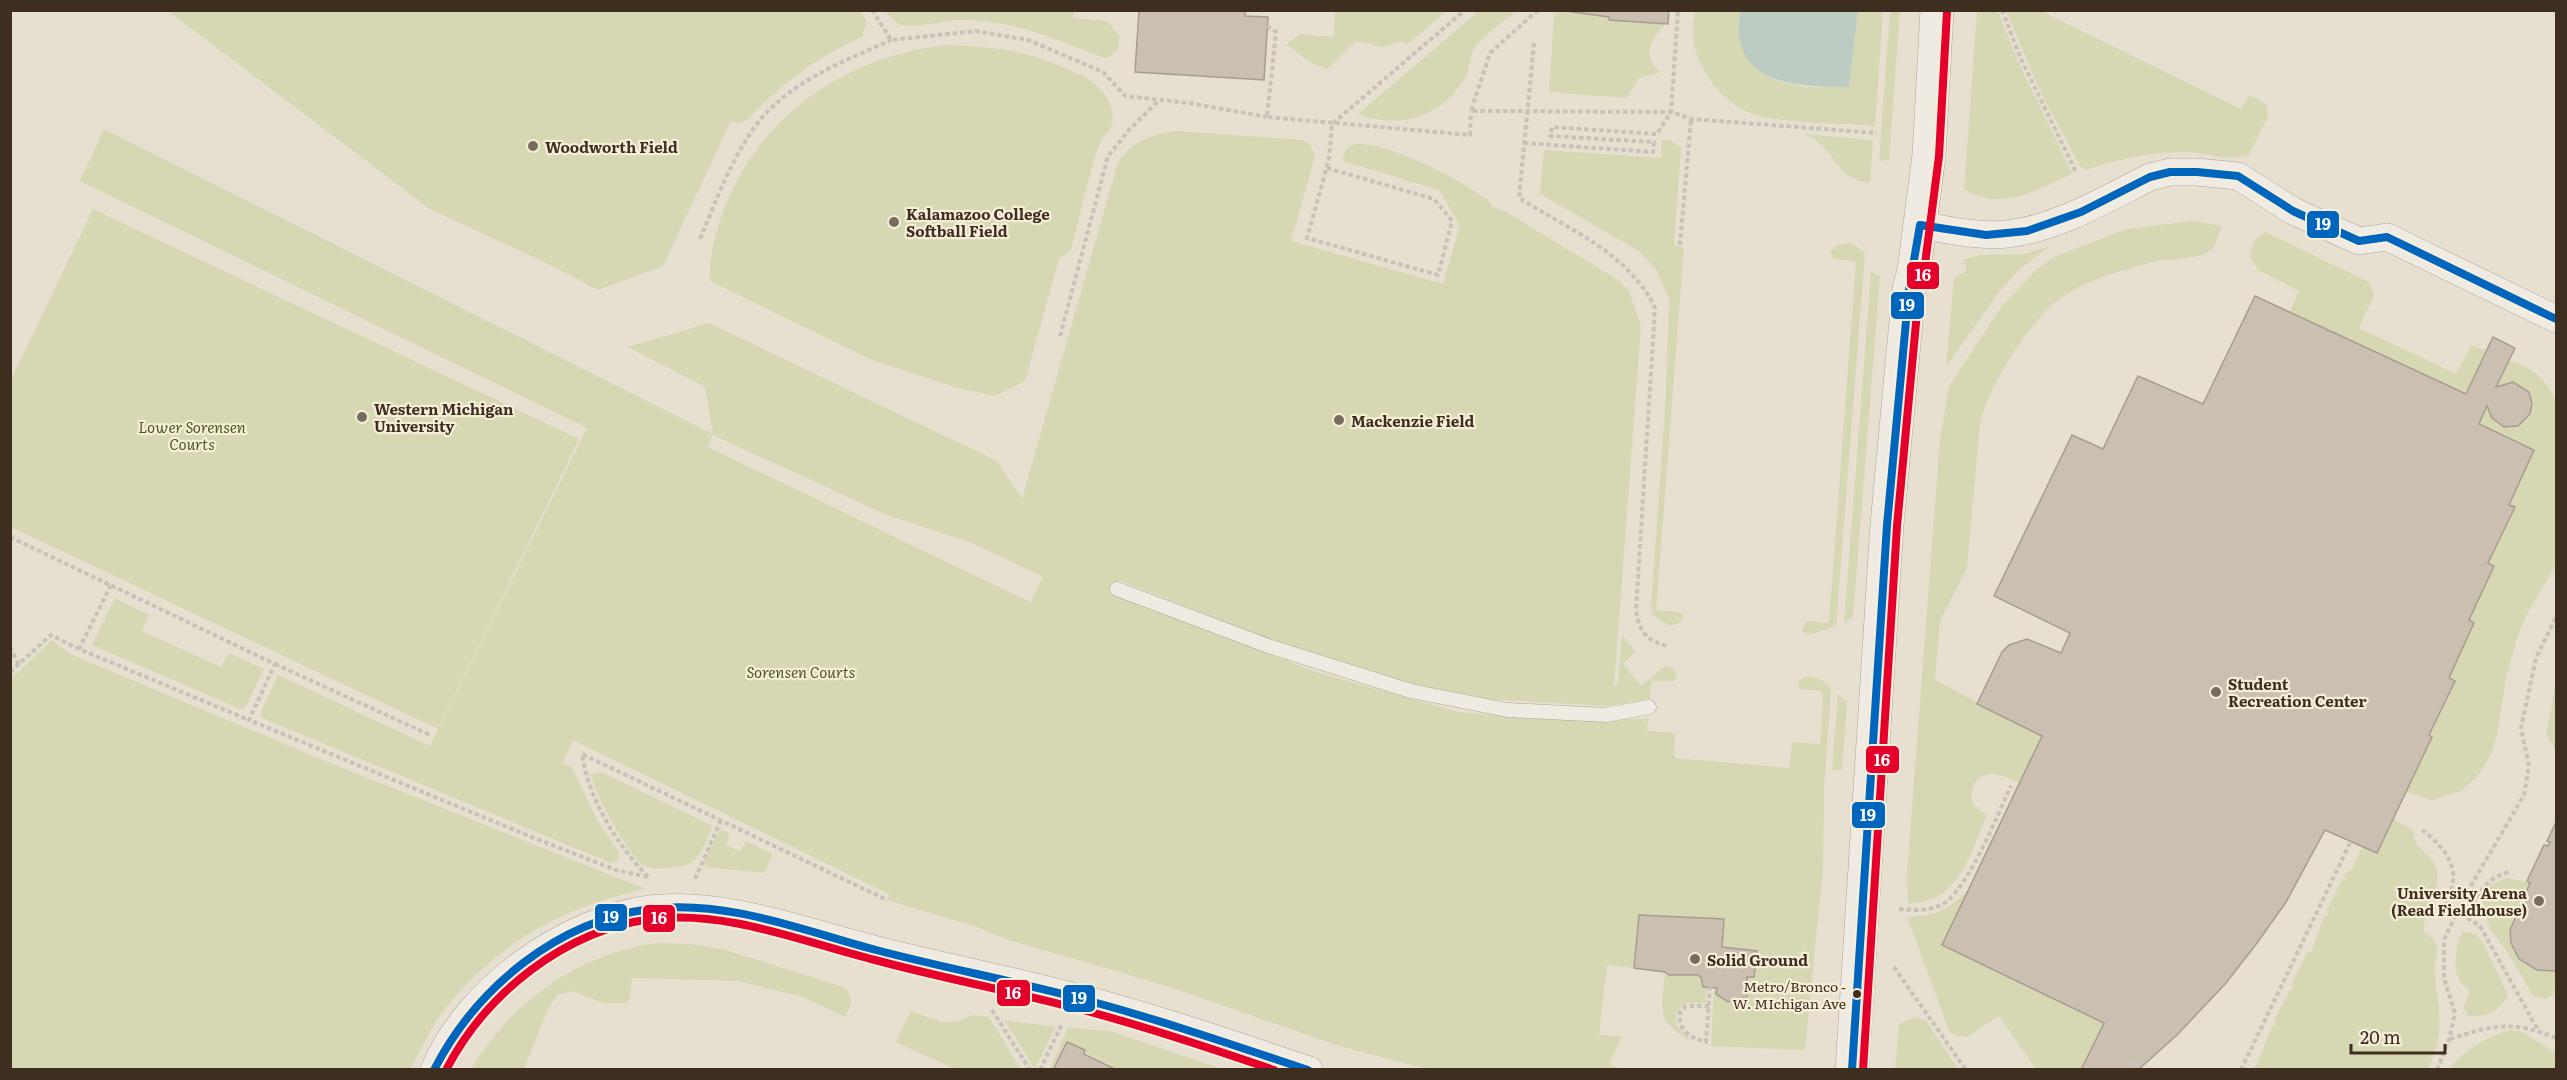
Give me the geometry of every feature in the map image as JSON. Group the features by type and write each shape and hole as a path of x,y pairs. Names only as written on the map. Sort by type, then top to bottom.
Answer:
{"street":[{"path":"1852,1070 1887,525 1909,289 1929,154 1937,10"},
{"path":"1920,225 1955,231 2007,234 2041,228 2150,177 2170,172 2238,176 2293,211 2312,220 2360,241 2387,237 2556,319"},
{"path":"434,1070 442,1051 494,985 547,946 587,926 650,909 714,909 1085,999 1309,1070"}],"lane":[{"path":"1117,589 1271,647 1411,691 1507,710 1606,715 1649,707"}],"path":[{"path":"872,10 891,40"},
{"path":"1327,168 1434,199 1452,221 1438,275 1306,238 1327,168 1332,124 1465,10"},
{"path":"700,239 730,168 755,126 790,91 830,67 891,40 976,31 1028,40 1103,72 1125,96 1159,99 1268,117 1470,135 1471,111 1490,53 1538,10"},
{"path":"1524,143 1653,152 1654,142 1550,136 1552,128 1658,134 1671,112 1678,10"},
{"path":"2002,10 2020,57 2076,172"},
{"path":"1267,26 1276,32 1268,117"},
{"path":"1534,43 1519,198 1628,267 1646,288 1654,308 1636,610 1639,628 1653,642 1668,645"},
{"path":"1060,336 1108,156 1159,99"},
{"path":"1471,111 1671,112 1691,119 1877,133"},
{"path":"1680,245 1691,119"},
{"path":"10,537 275,664 430,735"},
{"path":"79,649 111,585"},
{"path":"2438,1070 2449,1040 2455,1013 2444,978 2444,940 2503,827 2524,795 2529,766 2522,728 2536,658 2556,616"},
{"path":"10,672 51,635 79,649 529,836 616,870 649,878 624,851 607,821 586,781 582,754 887,900"},
{"path":"10,647 19,665"},
{"path":"249,720 275,664"},
{"path":"1899,909 1926,910 1946,903 1969,873 2012,786"},
{"path":"694,880 721,820"},
{"path":"2422,830 2436,842 2451,864 2453,884 2446,905 2480,926 2538,1030"},
{"path":"2241,1070 2350,843"},
{"path":"2467,918 2487,881 2498,874 2510,872"},
{"path":"1894,967 1966,1070"},
{"path":"1709,1006 1686,1006 1680,1012 1679,1022 1683,1031 1706,1042 1709,1006 1710,987"},
{"path":"992,1010 1030,1070"},
{"path":"1040,1070 1063,1020"},
{"path":"2449,1040 2482,1028 2517,1025 2538,1030 2556,1038"},
{"path":"2121,1070 2134,1061"},
{"path":"2127,1070 2134,1061"},
{"path":"2134,1061 2141,1070"}],"green space":[{"path":"1335,10 1447,11 1408,44 1401,41 1383,47 1356,41 1329,68 1317,66 1286,45 1299,34 1334,37"},
{"name":"Woodworth Field","path":"168,11 860,11 867,22 862,37 800,72 747,120 740,123 731,121 663,266 598,290 430,209"},
{"path":"884,11 1074,11 1073,18 1107,21 1120,36 1117,51 1110,57 1104,58 1051,37 1015,27 958,20 906,26 899,25"},
{"path":"1479,11 1516,11 1475,47 1465,78 1444,102 1419,117 1404,120 1389,121 1358,114"},
{"path":"1695,11 1740,11 1738,23 1743,48 1774,80 1805,87 1849,87 1858,11 1883,11 1875,126 1776,119 1739,108 1712,83 1695,50 1693,28"},
{"path":"1890,11 1900,11 1889,160 1879,161"},
{"path":"1977,11 1998,11 2017,59 2072,173 2033,192 2005,199 1978,196 1964,189"},
{"path":"2006,11 2041,11 2241,109 2250,95 2267,105 2268,116 2249,155 2234,157 2192,152 2159,153 2085,170 2080,166 2041,93"},
{"path":"1558,12 1609,17 1610,20 1664,24 1652,41 1649,53 1660,72 1639,78 1626,98 1549,92 1554,16"},
{"name":"Kalamazoo College Softball Field","path":"946,45 1014,52 1047,61 1078,75 1080,73 1103,93 1113,113 1112,124 1100,142 1095,158 1071,249 1059,259 1025,381 995,396 958,388 872,360 710,281 715,238 729,197 746,165 766,137 790,113 817,92 846,74 911,51"},
{"name":"Sorensen Courts","path":"104,129 713,434 705,387 628,347 709,323 997,461 1022,499 1116,169 1120,160 1132,147 1149,137 1177,131 1303,140 1310,144 1315,156 1291,241 1443,284 1460,225 1439,190 1342,161 1350,146 1369,145 1403,155 1440,171 1472,189 1494,207 1508,213 1618,280 1629,291 1641,326 1614,686 1618,683 1622,634 1635,652 1623,664 1641,686 1665,666 1674,669 1677,678 1674,681 1651,681 1650,699 1608,706 1469,698 1380,675 1265,637 1119,580 1113,593 1316,672 1458,712 1535,719 1648,719 1647,731 1675,733 1674,758 1789,768 1792,742 1820,744 1823,691 1800,689 1798,682 1811,676 1823,681 1831,688 1824,790 1823,868 1805,1050 1711,1046 1714,988 1717,988 1728,1002 1747,997 1747,977 1754,976 1757,951 1722,947 1723,919 1639,915 1634,968 1607,965 1599,1035 1622,1036 1609,1064 1620,1069 1433,1069 1339,1046 1170,987 1009,940 971,925 887,900 889,894 573,740 562,764 571,766 597,820 618,851 618,860 611,863 262,718 261,712 278,675 430,746 587,428 80,181","holes":["713,435 887,515 972,543 1043,577 1025,614 1030,602 708,447"]},
{"path":"1803,134 1873,140 1870,183 1848,175 1822,146"},
{"path":"1662,140 1670,140 1681,148 1674,245 1684,248 1656,610 1680,612 1684,616 1679,623 1669,626 1653,615 1651,607 1666,394 1669,299 1657,271 1639,251 1540,194 1544,150 1661,158"},
{"name":"Lower Sorensen Courts","path":"93,209 579,439 438,729 11,527 11,380"},
{"path":"2192,221 2222,226 2213,249 2192,258 2152,262 2115,273 2080,287 2058,300 2035,323 2011,356 1984,408 1980,423 1967,568 1940,621 1935,680 2042,736 2019,783 1995,774 1984,775 1976,782 1972,793 1973,804 1987,815 1968,860 1951,886 1925,901 1908,903 1907,874 1940,439 1949,386 2001,307 2037,269 2056,256 2127,229"},
{"path":"2265,232 2369,282 2374,295 2359,328 2456,374 2471,346 2486,350 2466,394 2290,311 2299,291 2258,270 2250,257 2253,242"},
{"path":"1851,243 1865,253 1836,626 1809,635 1802,631 1806,621 1829,623 1856,261 1834,259 1830,252 1837,245"},
{"path":"2050,246 2020,269 1999,292 1946,367 1954,278 1967,270 1963,260 1980,255 2024,254"},
{"path":"1871,272 1880,276 1853,617 1844,623"},
{"path":"2509,361 2526,367 2544,381 2556,403 2556,565 2528,612 2517,638 2506,678 2497,736 2491,754 2478,776 2461,791 2432,800 2406,792 2432,737 2429,735 2454,681 2449,678 2474,623 2469,620 2494,566 2488,563 2515,508 2509,505 2534,451 2479,424 2487,406 2492,418 2504,427 2518,426 2529,412 2529,392 2513,382 2496,387"},
{"path":"115,598 149,615 142,631 221,667 229,653 264,669 245,708 240,709 92,645"},
{"path":"52,640 70,654 323,760 645,889 587,906 536,930 512,945 489,963 447,1006 410,1069 11,1069 11,679"},
{"path":"2556,683 2556,751 2546,734"},
{"path":"1838,694 1847,702 1842,770 1832,770"},
{"path":"601,772 713,826 696,859 686,865 667,868 655,869 643,865 612,823 598,795 591,774"},
{"path":"2393,819 2413,830 2416,843 2437,870 2437,885 2424,923 2424,931 2434,940 2437,947 2435,968 2439,1019 2438,1042 2428,1069 2251,1070 2257,1064 2272,1027 2276,1026 2274,1021 2290,990 2293,989 2292,983 2307,953 2311,952 2324,917 2328,915 2327,910 2341,881 2345,880 2344,875 2352,869 2362,847 2377,853"},
{"path":"720,830 730,833 726,844 740,852 746,841 773,854 764,873 705,867 704,860"},
{"path":"2508,878 2530,883 2513,918 2510,940 2517,955 2523,961 2539,969 2556,971 2555,991 2545,999 2533,996 2510,956 2490,929 2481,897 2489,885"},
{"path":"1968,890 1942,945 2104,1023 2081,1069 2036,1069 1999,1016 1967,1037 1953,1035 1949,1030 1907,917 1941,911"},
{"path":"2462,931 2476,934 2483,943 2508,995 2497,1009 2487,1014 2469,1016 2463,1008 2470,993 2457,975 2455,963"},
{"path":"656,943 690,944 726,950 843,987 851,997 851,1004 845,1017 803,997 738,981 632,978 630,999 626,1003 603,1003 573,991 557,995 549,1007 524,1069 471,1069 506,1022 549,985 599,958"},
{"path":"1665,972 1669,975 1697,975 1701,977 1703,987 1707,987 1706,1003 1686,1003 1676,1012 1677,1026 1692,1042 1671,1027 1663,1013"},
{"path":"911,1011 941,1022 956,1022 972,1015 989,1017 1021,1069 955,1069 896,1042"},
{"path":"1916,1017 1927,1022 1958,1069 1895,1069 1899,1024"},
{"path":"1004,1020 1056,1027 1035,1069"},
{"path":"1068,1028 1110,1031 1222,1069 1117,1069 1067,1042 1053,1069 1049,1070"},
{"path":"2511,1030 2522,1032 2556,1053 2556,1069 2450,1069 2461,1056 2477,1045"}],"shaded area":[{"path":"1740,11 1858,11 1849,87 1808,86 1788,82 1770,77 1755,68 1745,54 1739,36"}],"building":[{"path":"1139,10 1246,10 1245,16 1268,17 1264,80 1135,72"},
{"path":"1557,10 1669,10 1668,24 1609,20 1609,17"},
{"name":"Student Recreation Center","path":"2255,296 2466,394 2493,337 2515,348 2496,387 2513,382 2529,392 2532,403 2530,414 2518,426 2504,427 2492,418 2487,406 2479,424 2534,450 2509,505 2515,507 2488,563 2494,566 2469,620 2474,623 2449,678 2455,681 2429,735 2432,737 2377,853 2325,830 2286,902 2257,943 2226,983 2178,1034 2138,1070 2081,1070 2104,1023 1942,945 2042,736 1977,704 2002,652 2009,645 2027,639 2061,653 2070,633 1994,596 2072,435 2103,449 2138,376 2203,404"},
{"name":"University Arena (Read Fieldhouse)","path":"2556,822 2556,971 2537,970 2519,959 2511,943 2510,930 2530,883 2527,881 2544,845 2548,846 2550,842 2547,841"},
{"name":"Solid Ground","path":"1639,915 1724,919 1722,947 1757,951 1754,977 1747,977 1747,997 1728,1002 1716,994 1717,988 1703,987 1701,977 1697,975 1669,975 1665,972 1634,968"},
{"path":"1067,1042 1085,1050 1084,1054 1117,1070 1053,1070"}],"transit line":[{"name":"16","path":"1863,1070 1897,526 1919,291 1924,272 1939,156 1947,11"},
{"name":"19","path":"1852,1070 1887,525 1909,289 1920,225 1986,235 2027,231 2081,212 2150,177 2170,172 2238,176 2293,211 2359,241 2387,237 2556,319"},
{"name":"19","path":"434,1070 472,1012 496,986 523,963 583,928 616,916 650,909 679,907 736,913 764,919 876,950 1082,999 1308,1070"},
{"name":"16","path":"446,1070 483,1015 506,991 559,951 589,936 620,925 680,917 737,923 765,929 900,967 1079,1009 1153,1030 1274,1070"}],"place":[{"name":"Woodworth Field","path":"533,146"},
{"name":"Kalamazoo College Softball Field","path":"894,222"},
{"name":"Western Michigan University","path":"362,417"},
{"name":"Mackenzie Field","path":"1339,420"},
{"name":"Student Recreation Center","path":"2216,692"},
{"name":"University Arena (Read Fieldhouse)","path":"2539,901"},
{"name":"Solid Ground","path":"1695,959"},
{"name":"Metro/Bronco - W. MIchigan Ave","path":"1857,994"}]}
